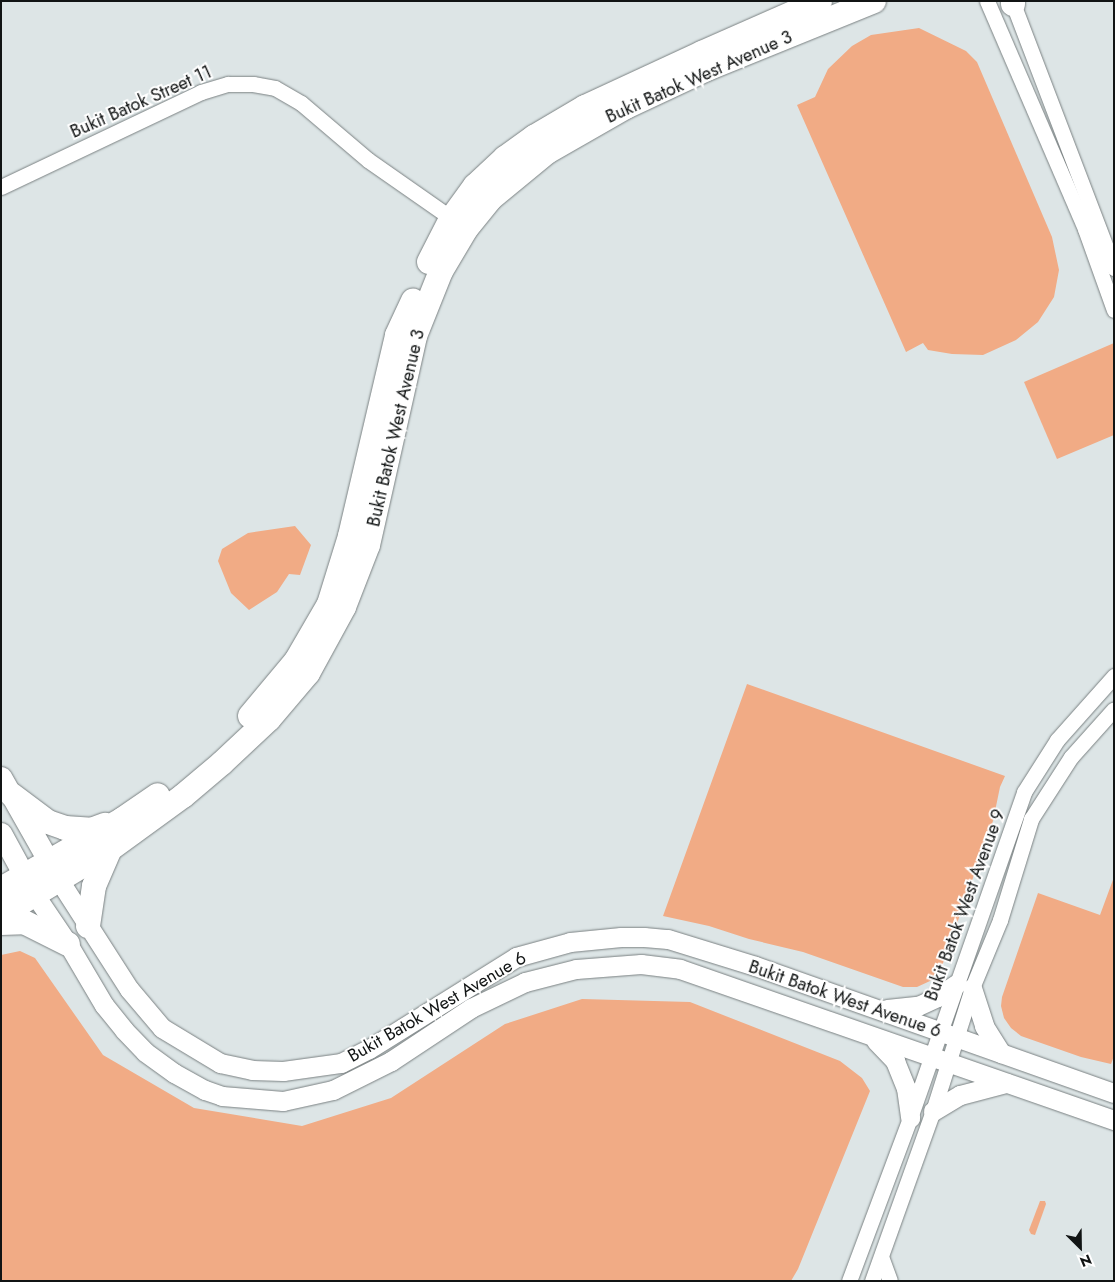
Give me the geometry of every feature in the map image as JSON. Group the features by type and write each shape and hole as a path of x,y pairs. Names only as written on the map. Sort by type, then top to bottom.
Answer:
{"main road":[{"name":"Bukit Batok West Avenue 3","path":"54,871 110,849 183,796 222,763 294,692 324,646 344,607 368,545 415,336 475,186 505,158 534,137 585,107 702,52 820,1"},
{"name":"Bukit Batok West Avenue 3","path":"1,914 29,885 54,871 123,819 180,780 242,725 296,661 329,604 350,536 397,335 459,224 547,152 626,107 709,68 874,1"},
{"path":"6,786 48,822 65,828 91,830 123,819"},
{"name":"Bukit Batok West Avenue 6","path":"6,786 54,871"},
{"name":"Bukit Batok West Avenue 6","path":"1,833 29,885"},
{"path":"88,926 94,886 110,849"},
{"name":"Bukit Batok West Avenue 3","path":"1,889 29,885"},
{"path":"1,923 24,922 68,944"}],"street":[{"path":"987,1 1085,229 1114,310"},
{"path":"1012,2 1114,268"},
{"name":"Bukit Batok Street 11","path":"1,187 201,92 228,84 252,84 275,88 301,103 368,160 459,224"},
{"name":"Bukit Batok West Avenue 9","path":"849,1281 910,1118 940,1060 1024,792 1057,740 1114,676"},
{"name":"Bukit Batok West Avenue 9","path":"964,986 1000,920 1031,819 1071,757 1114,709"},
{"name":"Bukit Batok West Avenue 6","path":"54,871 130,989 162,1028 220,1063 252,1070 283,1071 341,1063 377,1044 516,957 543,948 597,938 621,936 668,938 1114,1093"},
{"name":"Bukit Batok West Avenue 6","path":"29,885 68,944 104,1005 145,1052 174,1073 205,1090 245,1099 283,1101 333,1090 391,1061 471,1008 525,982 551,974 601,966 641,964 680,969 1114,1120"},
{"path":"876,1009 918,1006 964,986 984,1026 1001,1053"},
{"path":"871,1036 895,1060 906,1088 910,1118"},
{"name":"Bukit Batok West Avenue 9","path":"872,1281 882,1259 933,1111 940,1060"},
{"path":"933,1111 960,1095 1007,1083"},
{"path":"882,1259 890,1281"}],"shaded area":[{"path":"919,28 966,51 977,62 1052,237 1059,270 1054,297 1038,322 1016,340 983,355 952,354 928,350 923,343 906,352 797,105 815,97 828,69 852,46 871,35"},
{"path":"1114,343 1114,435 1057,459 1024,382"},
{"path":"295,526 311,545 300,575 289,574 277,592 249,610 231,593 218,561 222,549 248,533"},
{"path":"747,684 1005,776 1000,787 993,821 942,966 930,981 917,987 903,987 803,952 749,939 709,926 663,916"},
{"path":"1114,877 1114,1056 1111,1064 1081,1057 1021,1036 1011,1028 1004,1018 1001,1006 1002,997 1038,893 1100,915"},
{"path":"20,951 35,958 103,1055 194,1108 302,1126 391,1098 505,1024 582,999 690,1002 840,1061 862,1078 870,1091 798,1269 791,1281 1,1281 1,955"},
{"path":"1040,1201 1045,1201 1046,1204 1035,1235 1031,1234 1029,1230"}]}
